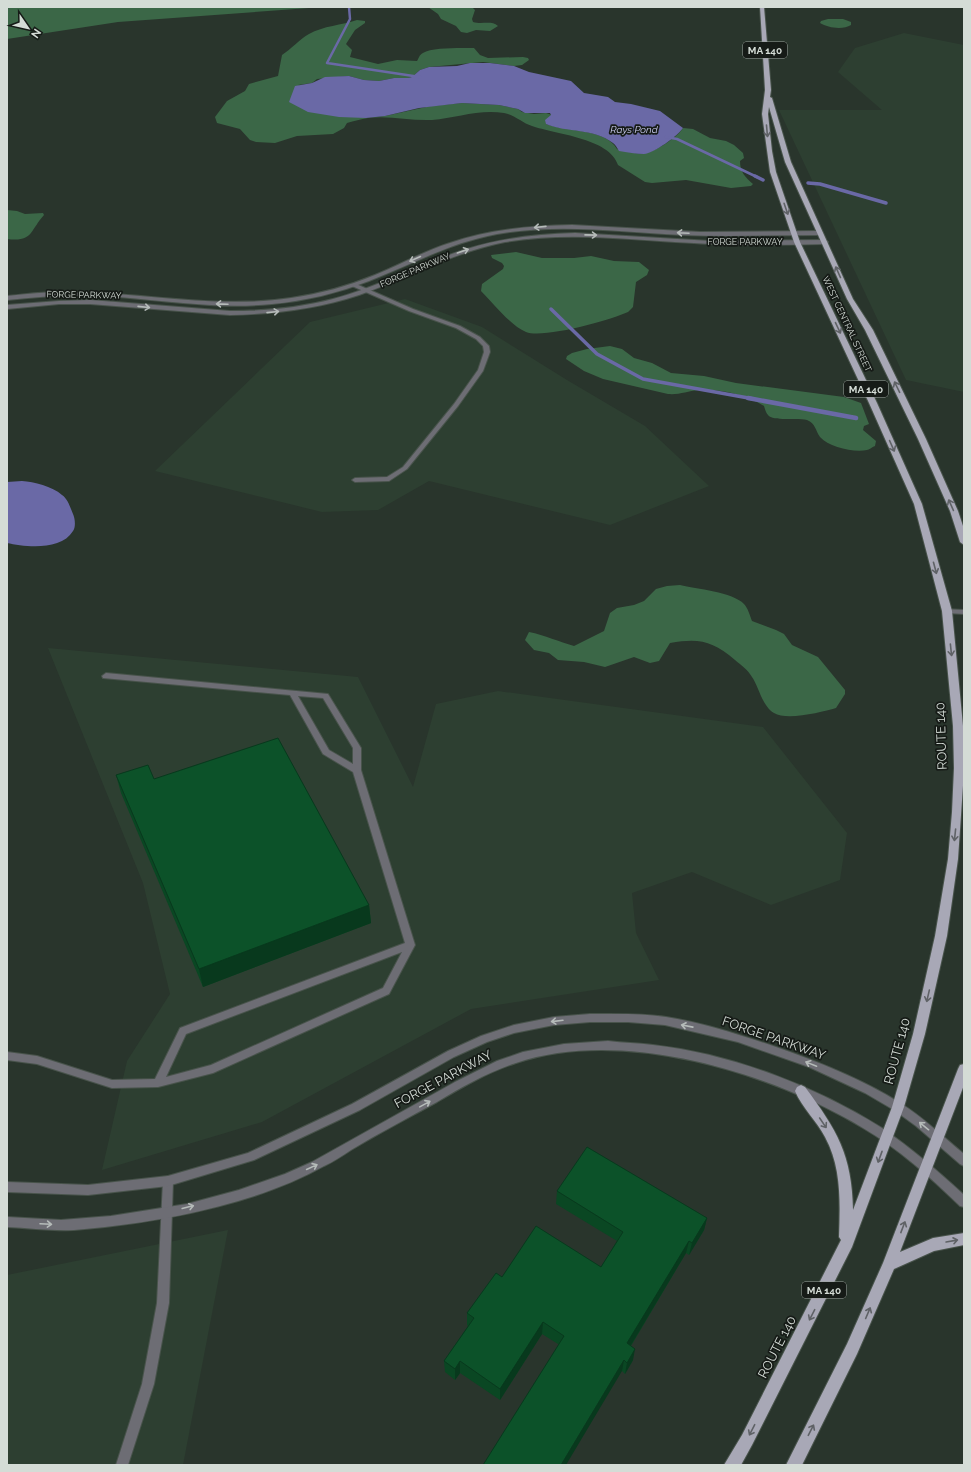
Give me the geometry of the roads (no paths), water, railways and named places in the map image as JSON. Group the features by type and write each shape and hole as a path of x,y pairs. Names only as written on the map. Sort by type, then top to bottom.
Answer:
{"main road":[{"name":"WEST CENTRAL STREET","path":"762,7 768,92 766,114 769,151 773,172 797,242 873,403 918,504 947,611"},
{"name":"WEST CENTRAL STREET","path":"768,92 788,162 850,299 869,330 922,439 954,510 964,542"},
{"name":"ROUTE 140","path":"732,1465 747,1440 823,1292 846,1242 898,1107 919,1034 946,909 954,852 959,768 958,726 947,611"},
{"path":"794,1465 852,1349 889,1264 964,1069"},
{"path":"801,1091 829,1132 838,1149 845,1183 846,1242"},
{"path":"889,1264 933,1245 964,1239"}],"street":[{"name":"FORGE PARKWAY","path":"7,298 59,293 101,294 201,303 242,304 304,298 354,285 436,250 469,239 504,231 544,227 582,226 722,234 820,233"},
{"name":"FORGE PARKWAY","path":"7,307 28,304 91,302 214,314 257,313 303,308 340,300 366,291 470,249 505,240 542,235 602,235 704,242 824,242"},
{"path":"354,285 411,310 458,327 478,338 486,346 486,352 481,370 456,405 405,468 389,479 355,480"},
{"path":"947,611 964,612"},
{"path":"7,1056 37,1060 112,1084 158,1083 213,1069 386,991 410,945 357,770 357,748 325,696 106,676"},
{"path":"292,693 326,752 357,770"},
{"path":"158,1083 183,1031 410,945"},
{"name":"FORGE PARKWAY","path":"7,1187 88,1190 168,1181 250,1157 356,1107 451,1054 484,1039 514,1029 554,1021 590,1018 628,1018 665,1021 738,1038 812,1064 869,1090 898,1107 938,1138 964,1161"},
{"name":"FORGE PARKWAY","path":"7,1222 70,1225 150,1217 240,1195 312,1168 480,1073 513,1060 549,1050 584,1046 665,1052 695,1057 767,1077 843,1111 887,1138 926,1167 964,1202"},
{"path":"122,1465 148,1384 163,1303 168,1181"}],"water":[{"name":"Rays Pond","path":"470,63 490,63 514,66 529,72 571,81 584,93 608,97 615,102 660,111 683,128 665,144 648,153 641,154 619,151 613,143 606,138 597,135 563,129 546,124 545,120 551,115 550,113 525,113 518,109 499,105 462,103 419,108 385,116 366,118 339,117 308,112 289,102 295,86 312,83 325,77 349,76 364,80 379,81 412,77 420,70 429,67 457,66"},
{"path":"22,481 37,483 48,487 58,492 69,503 74,516 75,527 67,537 60,542 42,546 23,546 7,543 7,482"}],"waterway":[{"path":"349,7 350,19 327,63 420,77"},
{"path":"666,137 677,139 757,177"},
{"path":"757,177 763,180"},
{"path":"808,183 820,184 886,203"},
{"path":"551,309 597,354 643,379 754,399"},
{"path":"748,398 856,418"}]}
